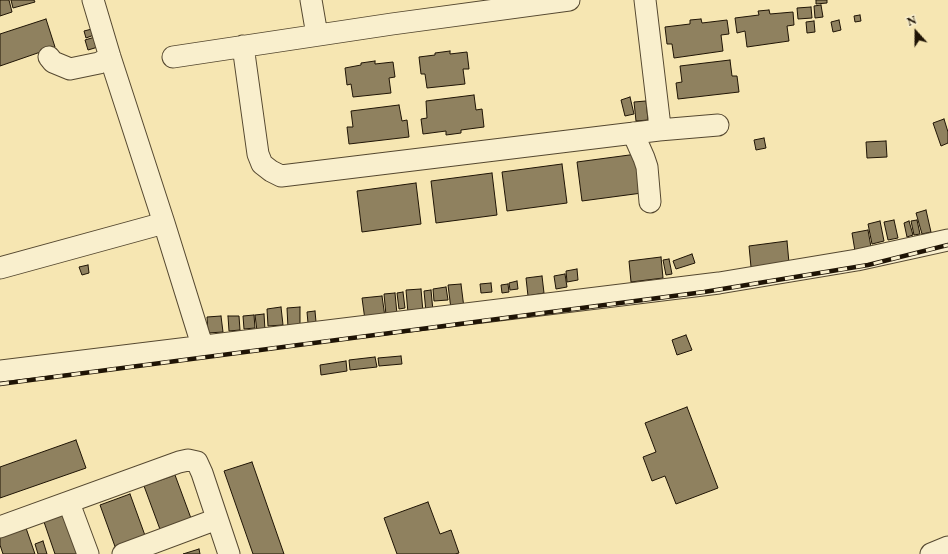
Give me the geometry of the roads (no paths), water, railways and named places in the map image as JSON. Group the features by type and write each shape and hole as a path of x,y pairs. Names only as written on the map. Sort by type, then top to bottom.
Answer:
{"street":[{"path":"93,0 202,346"},
{"path":"311,0 317,36"},
{"path":"173,57 569,0"},
{"path":"645,0 659,130"},
{"path":"243,46 258,154 262,164 271,172 281,176 633,133 718,125"},
{"path":"50,57 53,62 70,69 99,63 110,57"},
{"path":"633,133 647,167 650,202"},
{"path":"0,268 164,223"},
{"path":"0,371 719,283 857,260 948,240"},
{"path":"0,527 188,460 197,462 200,468 229,554"},
{"path":"69,503 88,554"},
{"path":"123,554 217,519"},
{"path":"930,554 948,547"}],"railway":[{"path":"0,384 704,292 868,265 948,245"}]}
